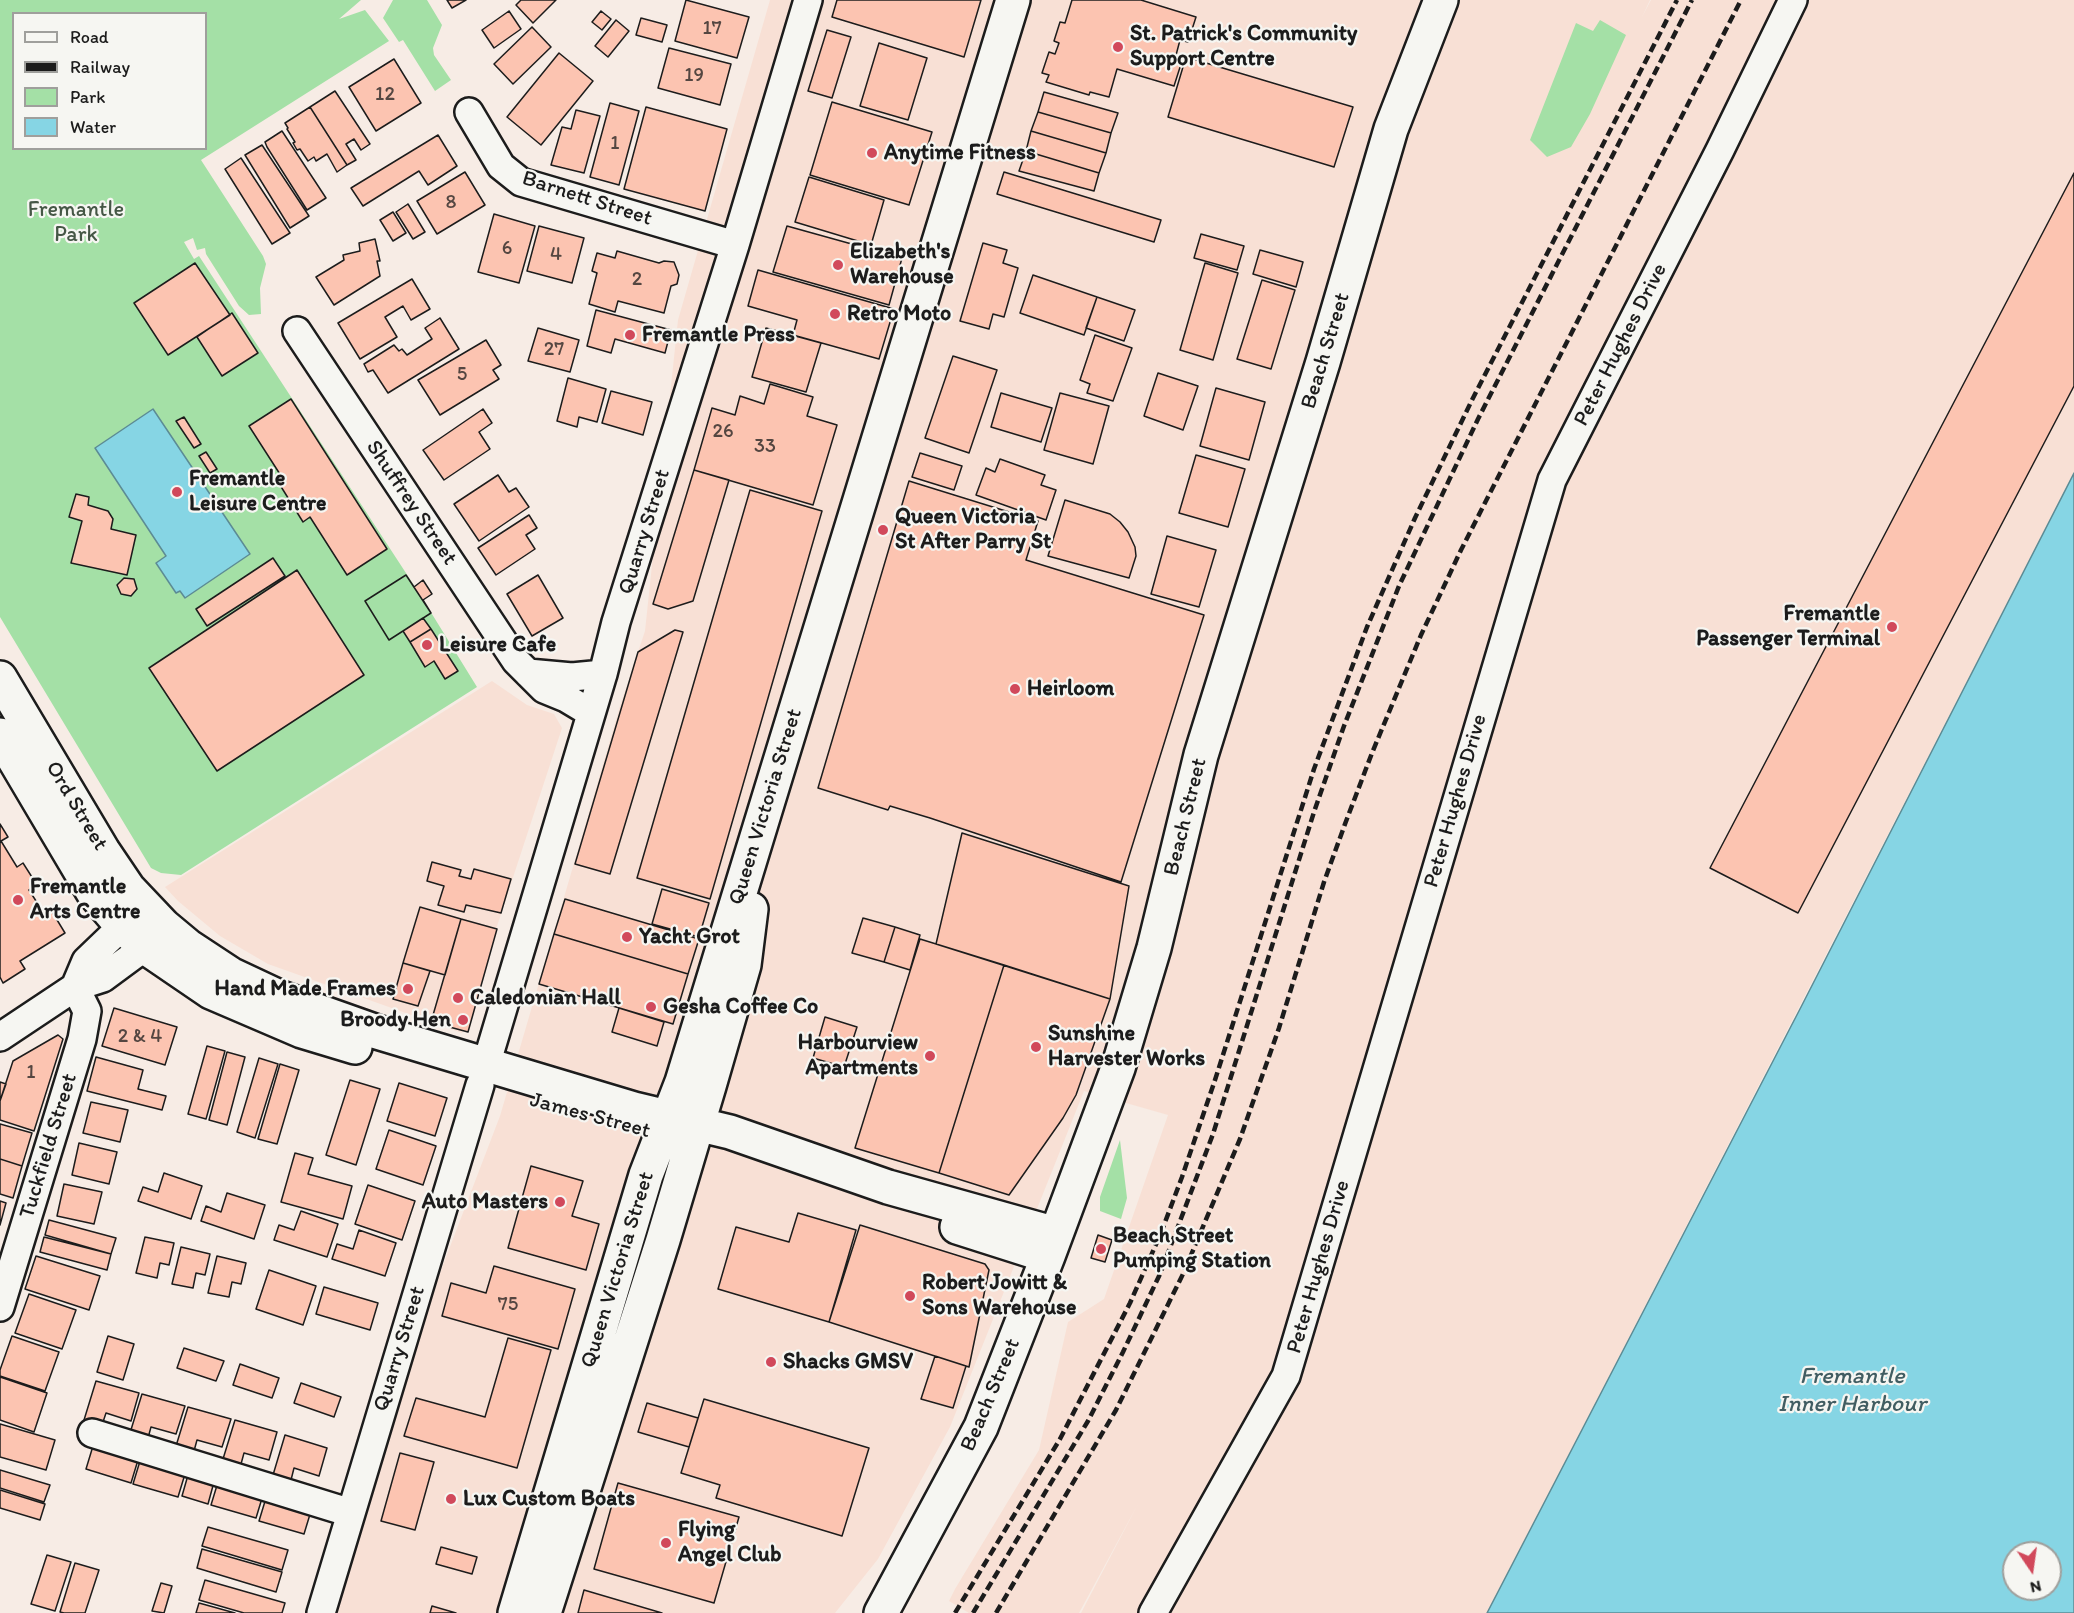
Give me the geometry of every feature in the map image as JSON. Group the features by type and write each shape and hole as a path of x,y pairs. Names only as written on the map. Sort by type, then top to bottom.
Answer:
{"street":[{"name":"Quarry Street","path":"321,1613 603,674 616,622 735,245 808,0"},
{"name":"Queen Victoria Street","path":"544,1613 663,1240 686,1071 1013,0"},
{"name":"Queen Victoria Street","path":"515,1613 646,1174 679,1130 744,965 751,909 1027,0"},
{"name":"Beach Street","path":"881,1613 981,1427 1118,1068 1154,948 1201,755 1323,362 1391,129 1441,0"},
{"name":"Peter Hughes Drive","path":"1153,1613 1286,1376 1552,480 1720,150 1793,0"},
{"name":"Barnett Street","path":"469,112 501,166 521,182 735,245"},
{"name":"Shuffrey Street","path":"297,331 516,661 544,690 566,698 591,713"},
{"path":"528,673 572,677 603,674"},
{"name":"Ord Street","path":"0,678 103,851 144,927"},
{"name":"Ord Street","path":"0,735 93,892 144,927"},
{"name":"James Street","path":"144,927 211,992 302,1031 634,1109 679,1130 730,1132 1052,1245"},
{"path":"0,1037 75,987 103,978 144,927"},
{"name":"Tuckfield Street","path":"0,1307 82,1039 87,1011 75,987"},
{"path":"92,1433 351,1513"}],"shaded area":[{"path":"770,0 1650,0 1642,17 1651,0 2074,0 2074,473 1487,1613 1081,1613 1138,1504 1079,1613 969,1613 949,1601 1039,1450 1068,1322 1104,1299 1168,1115 1084,1091 950,1427 878,1559 835,1613 310,1613 500,1116 620,706 645,631 678,320"},
{"path":"492,681 527,705 554,714 562,728 462,1033 268,964 220,936 178,901 165,887"}],"green space":[{"name":"Fremantle Leisure Centre","path":"0,0 361,0 339,19 365,10 389,41 201,160 263,256 266,264 260,288 261,314 249,315 239,306 206,254 205,248 197,250 193,238 184,242 194,259 199,256 419,593 477,687 181,875 161,873 151,868 0,617"},
{"path":"393,0 427,0 442,25 433,48 434,55 451,80 435,91 403,40 399,42 383,18"},
{"path":"1600,20 1626,35 1590,114 1571,147 1547,157 1530,140 1576,23 1593,31"},
{"path":"1120,1140 1127,1198 1121,1219 1100,1211 1100,1197"}],"water":[{"path":"153,409 250,554 185,598 180,591 176,593 156,563 166,556 95,448"},
{"name":"Fremantle Inner Harbour","path":"2074,473 2074,1613 1487,1613 1801,1007"}],"building":[{"path":"447,0 466,0 452,8"},
{"path":"521,0 556,0 533,23 516,5"},
{"path":"686,0 749,17 737,58 675,41"},
{"path":"837,0 981,0 964,57 832,17"},
{"name":"St. Patrick's Community Support Centre","path":"1072,0 1141,0 1196,17 1188,42 1180,40 1175,59 1182,61 1174,86 1117,69 1109,97 1090,92 1089,95 1046,82 1049,75 1042,73 1049,52 1055,54 1059,43 1054,41 1060,22 1065,23"},
{"path":"509,11 521,29 494,48 482,30"},
{"path":"601,11 611,19 602,30 592,22"},
{"path":"641,18 667,25 662,42 636,35"},
{"path":"616,20 629,31 608,57 595,46"},
{"path":"532,27 551,47 513,84 494,64"},
{"path":"827,30 851,37 832,98 808,91"},
{"path":"879,43 927,58 908,120 860,106"},
{"path":"669,48 731,64 720,105 658,88"},
{"path":"559,53 593,81 541,145 507,117"},
{"path":"1186,57 1353,107 1334,167 1168,117"},
{"path":"394,59 421,103 376,131 349,87"},
{"path":"335,91 370,144 361,150 354,139 346,144 356,160 347,165 310,107"},
{"path":"1044,92 1118,113 1111,133 1038,112"},
{"path":"832,102 932,132 909,205 810,175"},
{"path":"610,103 639,111 619,185 590,177"},
{"path":"310,107 347,165 337,172 327,154 316,161 314,157 308,161 300,149 297,150 287,129 285,123"},
{"path":"646,107 727,129 705,211 624,189"},
{"path":"576,110 600,116 584,173 551,165 562,127 571,129"},
{"path":"1038,112 1111,133 1106,153 1031,131"},
{"path":"282,131 326,198 307,210 265,142"},
{"path":"1031,131 1106,153 1099,173 1026,151"},
{"path":"438,135 457,166 428,185 419,171 363,206 351,188"},
{"path":"262,145 309,216 290,228 245,155"},
{"path":"1026,151 1099,173 1094,191 1019,171"},
{"path":"241,158 290,233 272,244 225,169"},
{"path":"465,172 485,205 437,234 417,201"},
{"path":"1004,172 1161,220 1154,242 997,194"},
{"name":"Fremantle Passenger Terminal","path":"2074,173 2074,386 1798,913 1710,868"},
{"path":"809,177 884,200 871,245 795,222"},
{"path":"408,204 425,232 413,239 396,212"},
{"path":"393,212 406,233 393,241 380,220"},
{"path":"494,214 535,226 519,283 478,272"},
{"path":"539,226 584,238 572,283 527,271"},
{"name":"Elizabeth's Warehouse","path":"787,226 902,258 889,305 773,272"},
{"path":"1201,234 1244,246 1237,270 1194,258"},
{"path":"375,239 380,261 377,261 380,276 334,305 316,277 344,260 343,255 360,251 359,243"},
{"path":"983,243 1007,250 1003,263 1018,268 1004,317 993,314 989,329 960,321"},
{"path":"1260,250 1303,262 1296,287 1253,274"},
{"path":"617,251 659,263 674,262 679,275 677,284 671,286 664,313 618,301 615,312 589,304 597,273 592,271 597,253 615,258"},
{"path":"195,263 230,315 168,355 134,303"},
{"path":"1205,263 1238,273 1213,360 1180,350"},
{"name":"Retro Moto","path":"758,270 894,309 879,359 793,335 797,320 748,306"},
{"path":"1033,275 1097,297 1084,335 1020,313"},
{"path":"412,279 430,309 411,320 403,306 385,317 397,337 360,359 338,323"},
{"path":"1262,280 1295,290 1271,369 1237,359"},
{"path":"1097,297 1135,310 1124,341 1086,328"},
{"name":"Fremantle Press","path":"596,310 671,330 665,353 615,339 611,353 587,346"},
{"path":"232,313 258,353 222,376 197,337"},
{"path":"440,318 459,349 388,393 373,370 368,372 364,364 394,345 407,355 432,339 425,328"},
{"path":"538,328 579,340 570,372 528,361"},
{"path":"766,328 821,343 806,392 752,377"},
{"path":"1095,335 1132,348 1113,401 1087,393 1090,384 1080,380"},
{"path":"486,340 501,365 493,370 499,379 440,415 418,380"},
{"path":"953,356 997,370 969,453 925,438"},
{"path":"1158,373 1198,386 1183,430 1144,416"},
{"path":"568,378 606,389 597,422 579,417 577,427 557,421"},
{"path":"770,384 813,397 807,416 837,425 813,505 694,470 712,408 735,415 740,396 764,404"},
{"path":"1216,388 1265,402 1249,460 1200,446"},
{"path":"611,391 652,402 643,435 602,423"},
{"path":"1001,393 1052,408 1041,442 991,427"},
{"path":"1060,393 1109,406 1093,464 1044,450"},
{"path":"291,399 387,549 347,575 310,517 303,522 280,485 285,482 249,426"},
{"path":"483,409 492,423 479,432 490,449 444,480 423,450"},
{"path":"184,417 201,444 194,448 176,421"},
{"path":"206,452 217,469 210,473 199,456"},
{"path":"920,453 962,466 954,490 912,477"},
{"path":"1196,455 1245,469 1228,527 1179,513"},
{"path":"1000,459 1045,475 1041,485 1056,490 1046,520 976,495 986,468 995,472"},
{"path":"694,470 729,480 693,601 668,609 653,604"},
{"path":"498,475 509,492 516,488 529,507 479,541 454,504"},
{"name":"Heirloom","path":"909,481 1038,521 1026,560 1204,615 1121,882 930,818 890,806 888,810 818,788"},
{"path":"750,490 822,511 710,899 637,878"},
{"path":"76,494 89,497 88,505 108,511 113,519 111,529 136,535 127,575 71,563 82,521 69,517"},
{"path":"1065,500 1110,514 1120,522 1135,547 1136,556 1129,578 1048,556"},
{"path":"529,515 537,528 526,535 535,549 496,575 478,548"},
{"path":"1167,536 1216,550 1199,607 1151,594"},
{"path":"273,558 285,576 207,626 196,609"},
{"path":"297,570 364,675 217,771 149,668"},
{"path":"406,575 414,587 423,580 432,594 423,600 431,613 389,640 365,601"},
{"path":"406,575 431,613 389,640 365,601"},
{"path":"538,575 563,618 532,636 507,594"},
{"path":"124,578 134,579 137,589 131,596 121,594 117,585"},
{"path":"423,618 431,629 410,642 403,631"},
{"path":"431,629 458,671 445,679 434,661 425,667 410,642"},
{"path":"675,630 683,632 610,874 575,864 638,652"},
{"name":"Fremantle Arts Centre","path":"0,824 8,837 1,841 17,867 23,863 37,885 29,890 45,915 51,910 65,933 20,961 25,969 3,983 0,977"},
{"path":"962,833 1129,886 1110,999 936,944"},
{"path":"432,862 461,870 459,876 471,879 474,869 511,879 501,913 466,905 464,912 438,905 444,886 427,881"},
{"path":"662,889 709,903 699,937 652,924"},
{"name":"Yacht Grot","path":"565,899 699,939 688,974 554,934"},
{"path":"420,907 461,919 445,975 403,963"},
{"path":"863,918 895,927 884,962 852,953"},
{"name":"Caledonian Hall","path":"461,919 497,929 468,1032 431,1022"},
{"path":"895,927 920,935 910,970 884,962"},
{"path":"554,934 688,974 673,1024 539,984"},
{"name":"Harbourview Apartments","path":"920,939 1004,965 939,1173 855,1148"},
{"path":"403,963 430,971 418,1006 393,999"},
{"name":"Sunshine Harvester Works","path":"1004,965 1110,999 1076,1095 1063,1118 1009,1195 939,1173"},
{"path":"114,1008 177,1027 165,1065 102,1046"},
{"path":"619,1008 664,1022 657,1046 612,1032"},
{"path":"825,1017 857,1027 844,1067 813,1058"},
{"path":"58,1035 63,1039 34,1131 0,1120 0,1101 13,1061"},
{"path":"207,1046 225,1051 206,1119 188,1114"},
{"path":"227,1052 245,1057 227,1125 209,1120"},
{"path":"96,1057 143,1070 138,1089 166,1096 162,1110 87,1091"},
{"path":"259,1058 278,1064 255,1138 237,1132"},
{"path":"280,1064 299,1070 277,1144 258,1139"},
{"path":"350,1080 380,1089 356,1165 326,1155"},
{"path":"0,1082 6,1084 0,1101"},
{"path":"399,1083 447,1098 435,1136 387,1121"},
{"path":"91,1102 128,1110 120,1142 83,1133"},
{"path":"0,1124 32,1133 22,1166 0,1159"},
{"path":"389,1130 436,1146 423,1185 376,1169"},
{"path":"79,1143 117,1152 109,1184 72,1175"},
{"path":"295,1153 313,1158 308,1174 352,1186 343,1219 281,1202"},
{"path":"0,1159 22,1166 13,1198 0,1194"},
{"path":"531,1166 583,1181 572,1216 599,1224 586,1270 508,1248"},
{"path":"164,1173 202,1186 191,1219 138,1201 143,1187 158,1192"},
{"path":"64,1184 102,1192 94,1224 57,1216"},
{"path":"368,1185 415,1201 402,1240 355,1224"},
{"path":"227,1193 265,1205 254,1239 201,1221 206,1206 221,1212"},
{"path":"0,1201 6,1203 0,1225"},
{"path":"301,1211 338,1224 327,1257 274,1240 279,1225 294,1230"},
{"path":"798,1213 856,1230 829,1322 718,1289 736,1227 789,1242"},
{"path":"49,1220 116,1238 111,1254 45,1235"},
{"name":"Robert Jowitt & Sons Warehouse","path":"860,1225 985,1264 989,1270 969,1367 829,1322"},
{"path":"359,1230 396,1243 385,1276 332,1259 337,1244 353,1249"},
{"name":"Beach Street Pumping Station","path":"1098,1235 1112,1240 1105,1262 1091,1258"},
{"path":"44,1237 111,1254 107,1270 40,1252"},
{"path":"145,1237 174,1243 169,1265 160,1263 157,1278 136,1273"},
{"path":"181,1247 210,1254 205,1275 196,1273 193,1288 172,1284"},
{"path":"36,1256 100,1276 89,1310 25,1289"},
{"path":"217,1256 246,1263 241,1284 232,1282 229,1297 208,1293"},
{"path":"494,1266 575,1289 558,1349 442,1316 451,1283 486,1293"},
{"path":"269,1270 316,1286 303,1325 256,1309"},
{"path":"324,1287 378,1303 370,1330 316,1314"},
{"path":"29,1294 76,1310 62,1349 15,1333"},
{"path":"12,1336 59,1352 45,1391 0,1376"},
{"path":"108,1336 134,1344 123,1380 97,1372"},
{"path":"508,1338 551,1350 517,1468 404,1436 416,1398 485,1417"},
{"path":"184,1348 224,1361 216,1381 177,1368"},
{"path":"935,1356 966,1366 953,1408 921,1399"},
{"path":"240,1364 279,1378 272,1398 233,1385"},
{"path":"0,1377 47,1393 34,1432 0,1420"},
{"path":"96,1381 139,1393 131,1421 106,1413 102,1425 84,1420"},
{"path":"301,1383 341,1397 334,1417 294,1403"},
{"path":"142,1394 185,1406 176,1434 151,1427 148,1438 130,1433"},
{"path":"704,1399 869,1448 842,1536 716,1498 720,1485 681,1473"},
{"path":"647,1403 698,1418 689,1447 638,1432"},
{"path":"188,1407 231,1419 222,1447 197,1440 194,1451 176,1446"},
{"path":"235,1420 277,1432 269,1460 244,1453 241,1464 223,1459"},
{"path":"0,1424 55,1440 46,1470 0,1457"},
{"path":"285,1435 327,1448 319,1476 294,1468 291,1480 273,1475"},
{"path":"93,1446 138,1460 131,1483 86,1469"},
{"path":"400,1453 434,1462 415,1530 381,1521"},
{"path":"140,1461 185,1474 178,1497 133,1484"},
{"path":"0,1470 50,1485 44,1502 0,1488"},
{"path":"188,1475 214,1482 208,1504 182,1496"},
{"path":"218,1482 263,1495 256,1518 211,1505"},
{"name":"Flying Angel Club","path":"618,1483 739,1517 714,1603 594,1569"},
{"path":"0,1490 45,1504 40,1520 0,1508"},
{"path":"266,1498 311,1511 304,1534 259,1521"},
{"path":"208,1527 288,1550 282,1570 202,1546"},
{"path":"441,1547 477,1557 472,1574 436,1564"},
{"path":"202,1549 282,1572 276,1592 197,1568"},
{"path":"47,1555 71,1562 55,1611 31,1604"},
{"path":"75,1563 99,1570 85,1613 60,1612"},
{"path":"205,1580 285,1603 282,1613 244,1613 199,1600"},
{"path":"161,1583 172,1586 164,1613 152,1611"},
{"path":"584,1590 662,1613 578,1613"},
{"path":"199,1603 235,1613 196,1613"},
{"path":"432,1606 456,1613 430,1613"}],"railway":[{"path":"955,1613 1060,1439 1130,1303 1161,1233 1182,1177 1314,769 1367,627 1415,518 1472,400 1677,0"},
{"path":"973,1613 1088,1421 1160,1274 1213,1134 1314,812 1344,726 1399,586 1478,419 1692,0"},
{"path":"996,1613 1116,1410 1183,1274 1240,1139 1279,1028 1324,882 1372,753 1421,635 1461,550 1741,0"}],"place":[{"name":"St. Patrick's Community Support Centre","path":"1118,47"},
{"name":"Anytime Fitness","path":"872,153"},
{"name":"Elizabeth's Warehouse","path":"838,265"},
{"name":"Retro Moto","path":"835,314"},
{"name":"Fremantle Press","path":"630,335"},
{"name":"Fremantle Leisure Centre","path":"177,492"},
{"name":"Queen Victoria St After Parry St","path":"883,530"},
{"name":"Fremantle Passenger Terminal","path":"1892,627"},
{"name":"Leisure Cafe","path":"427,645"},
{"name":"Heirloom","path":"1015,689"},
{"name":"Fremantle Arts Centre","path":"18,900"},
{"name":"Yacht Grot","path":"627,937"},
{"name":"Hand Made Frames","path":"408,989"},
{"name":"Caledonian Hall","path":"458,998"},
{"name":"Gesha Coffee Co","path":"651,1007"},
{"name":"Broody Hen","path":"463,1020"},
{"name":"Sunshine Harvester Works","path":"1036,1047"},
{"name":"Harbourview Apartments","path":"930,1056"},
{"name":"Auto Masters","path":"560,1202"},
{"name":"Beach Street Pumping Station","path":"1101,1249"},
{"name":"Robert Jowitt & Sons Warehouse","path":"910,1296"},
{"name":"Shacks GMSV","path":"771,1362"},
{"name":"Lux Custom Boats","path":"451,1499"},
{"name":"Flying Angel Club","path":"666,1543"}],"park label":[{"name":"Fremantle Park","path":"76,222"}]}
